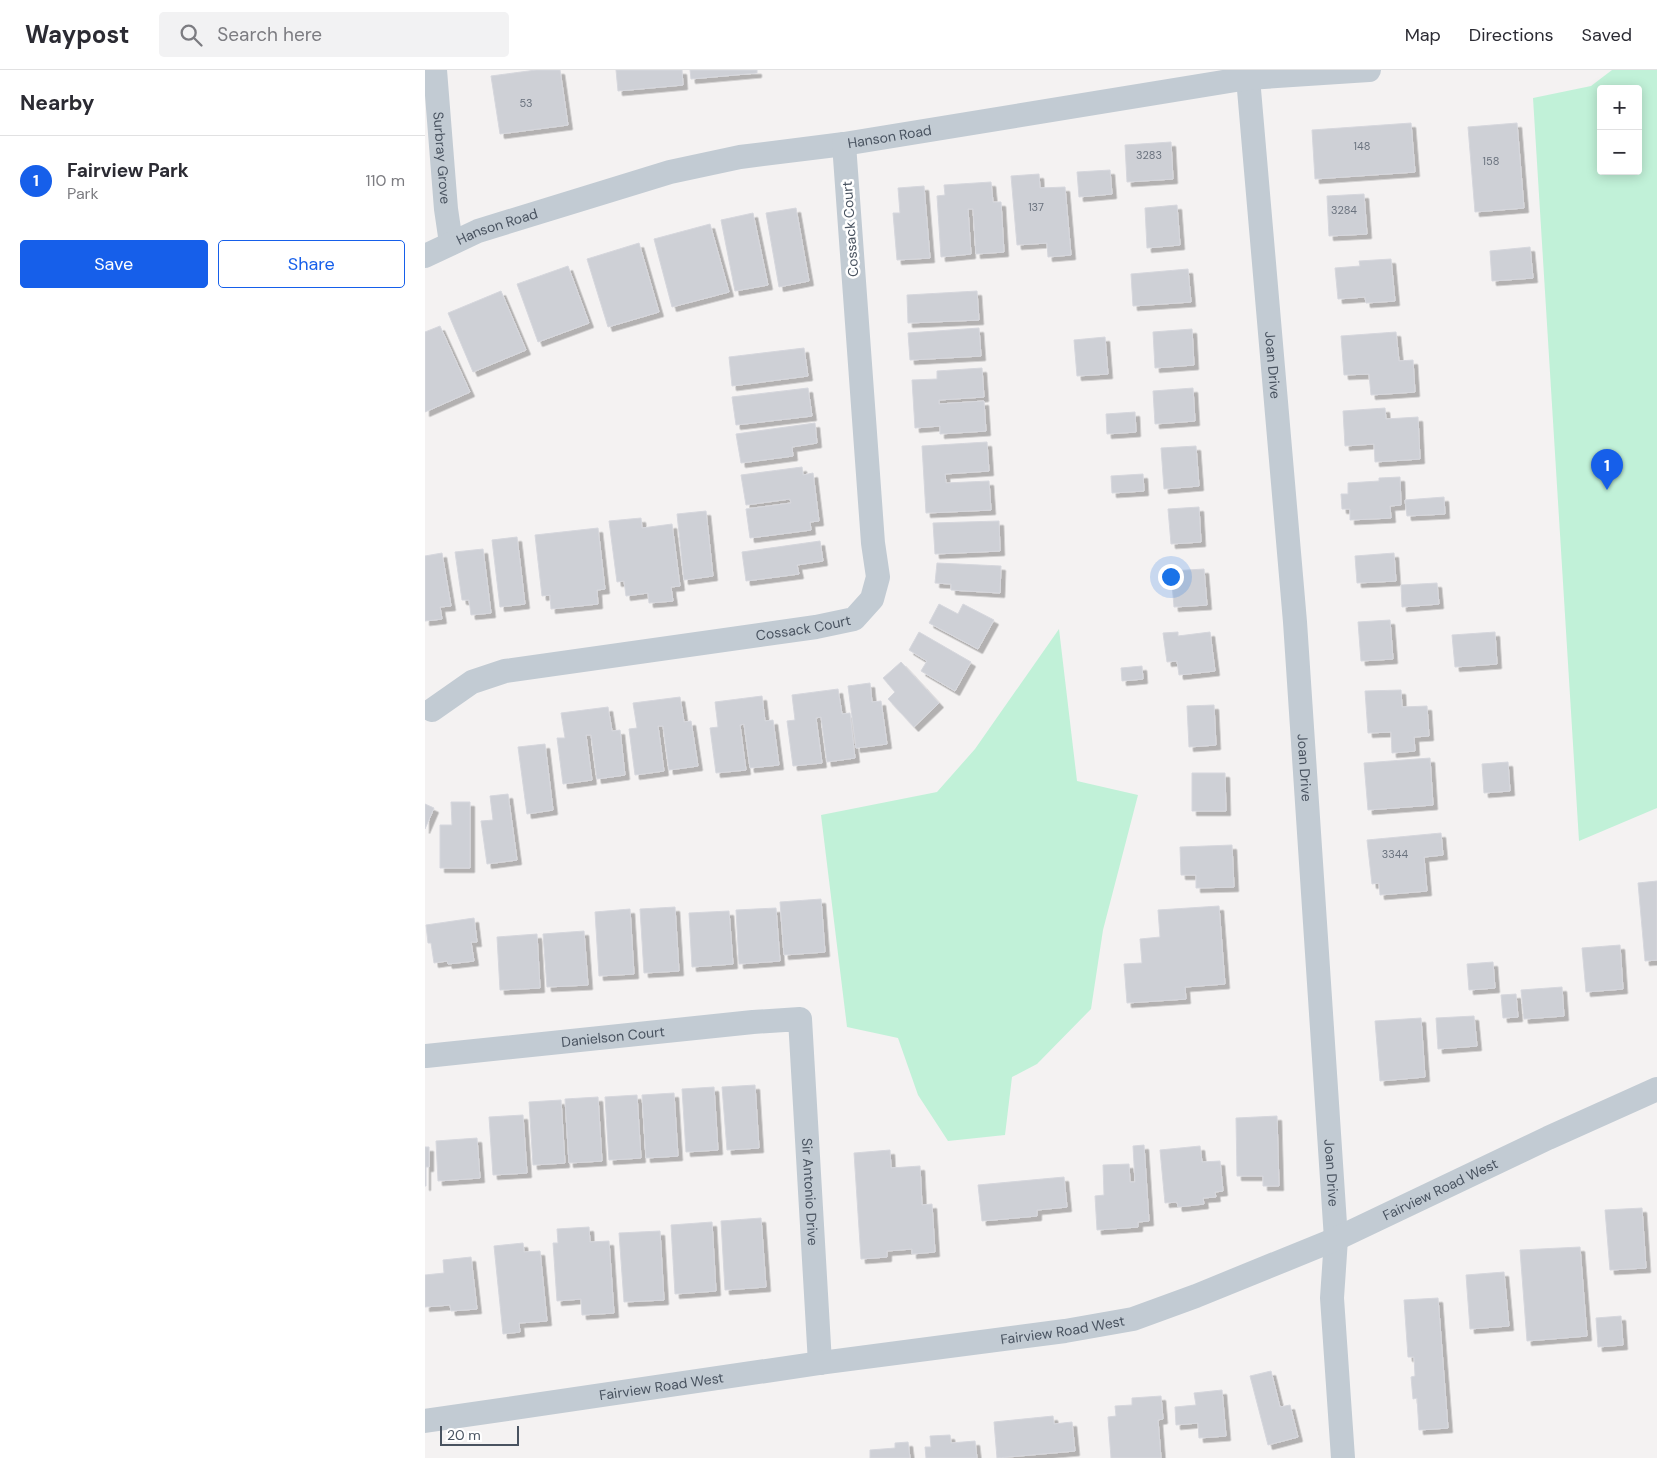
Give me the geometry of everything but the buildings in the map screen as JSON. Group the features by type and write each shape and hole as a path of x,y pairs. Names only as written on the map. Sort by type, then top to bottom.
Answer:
{"street":[{"name":"Surbray Grove","path":"435,70 445,202 451,243"},
{"name":"Hanson Road","path":"425,256 478,231 670,172 740,157 844,144 1249,78 1369,70"},
{"name":"Joan Drive","path":"1249,78 1295,622 1337,1239 1332,1298 1343,1458"},
{"name":"Cossack Court","path":"433,710 472,682 505,671 854,619 872,599 878,577 873,542 844,144"},
{"name":"Danielson Court","path":"426,1056 753,1022 800,1019"},
{"name":"Sir Antonio Drive","path":"800,1019 820,1363"},
{"name":"Fairview Road West","path":"425,1421 820,1363 1065,1331 1133,1319 1196,1296 1337,1239 1548,1138 1657,1089"}],"green space":[{"path":"1612,70 1657,70 1657,808 1579,841 1533,98 1591,86"},
{"path":"1059,629 1077,781 1138,795 1103,930 1091,1009 1037,1064 1012,1077 1005,1135 948,1141 918,1095 898,1038 847,1027 821,815 937,792 975,749"}],"place":[{"name":"Fairview Park","path":"1607,490"}]}
